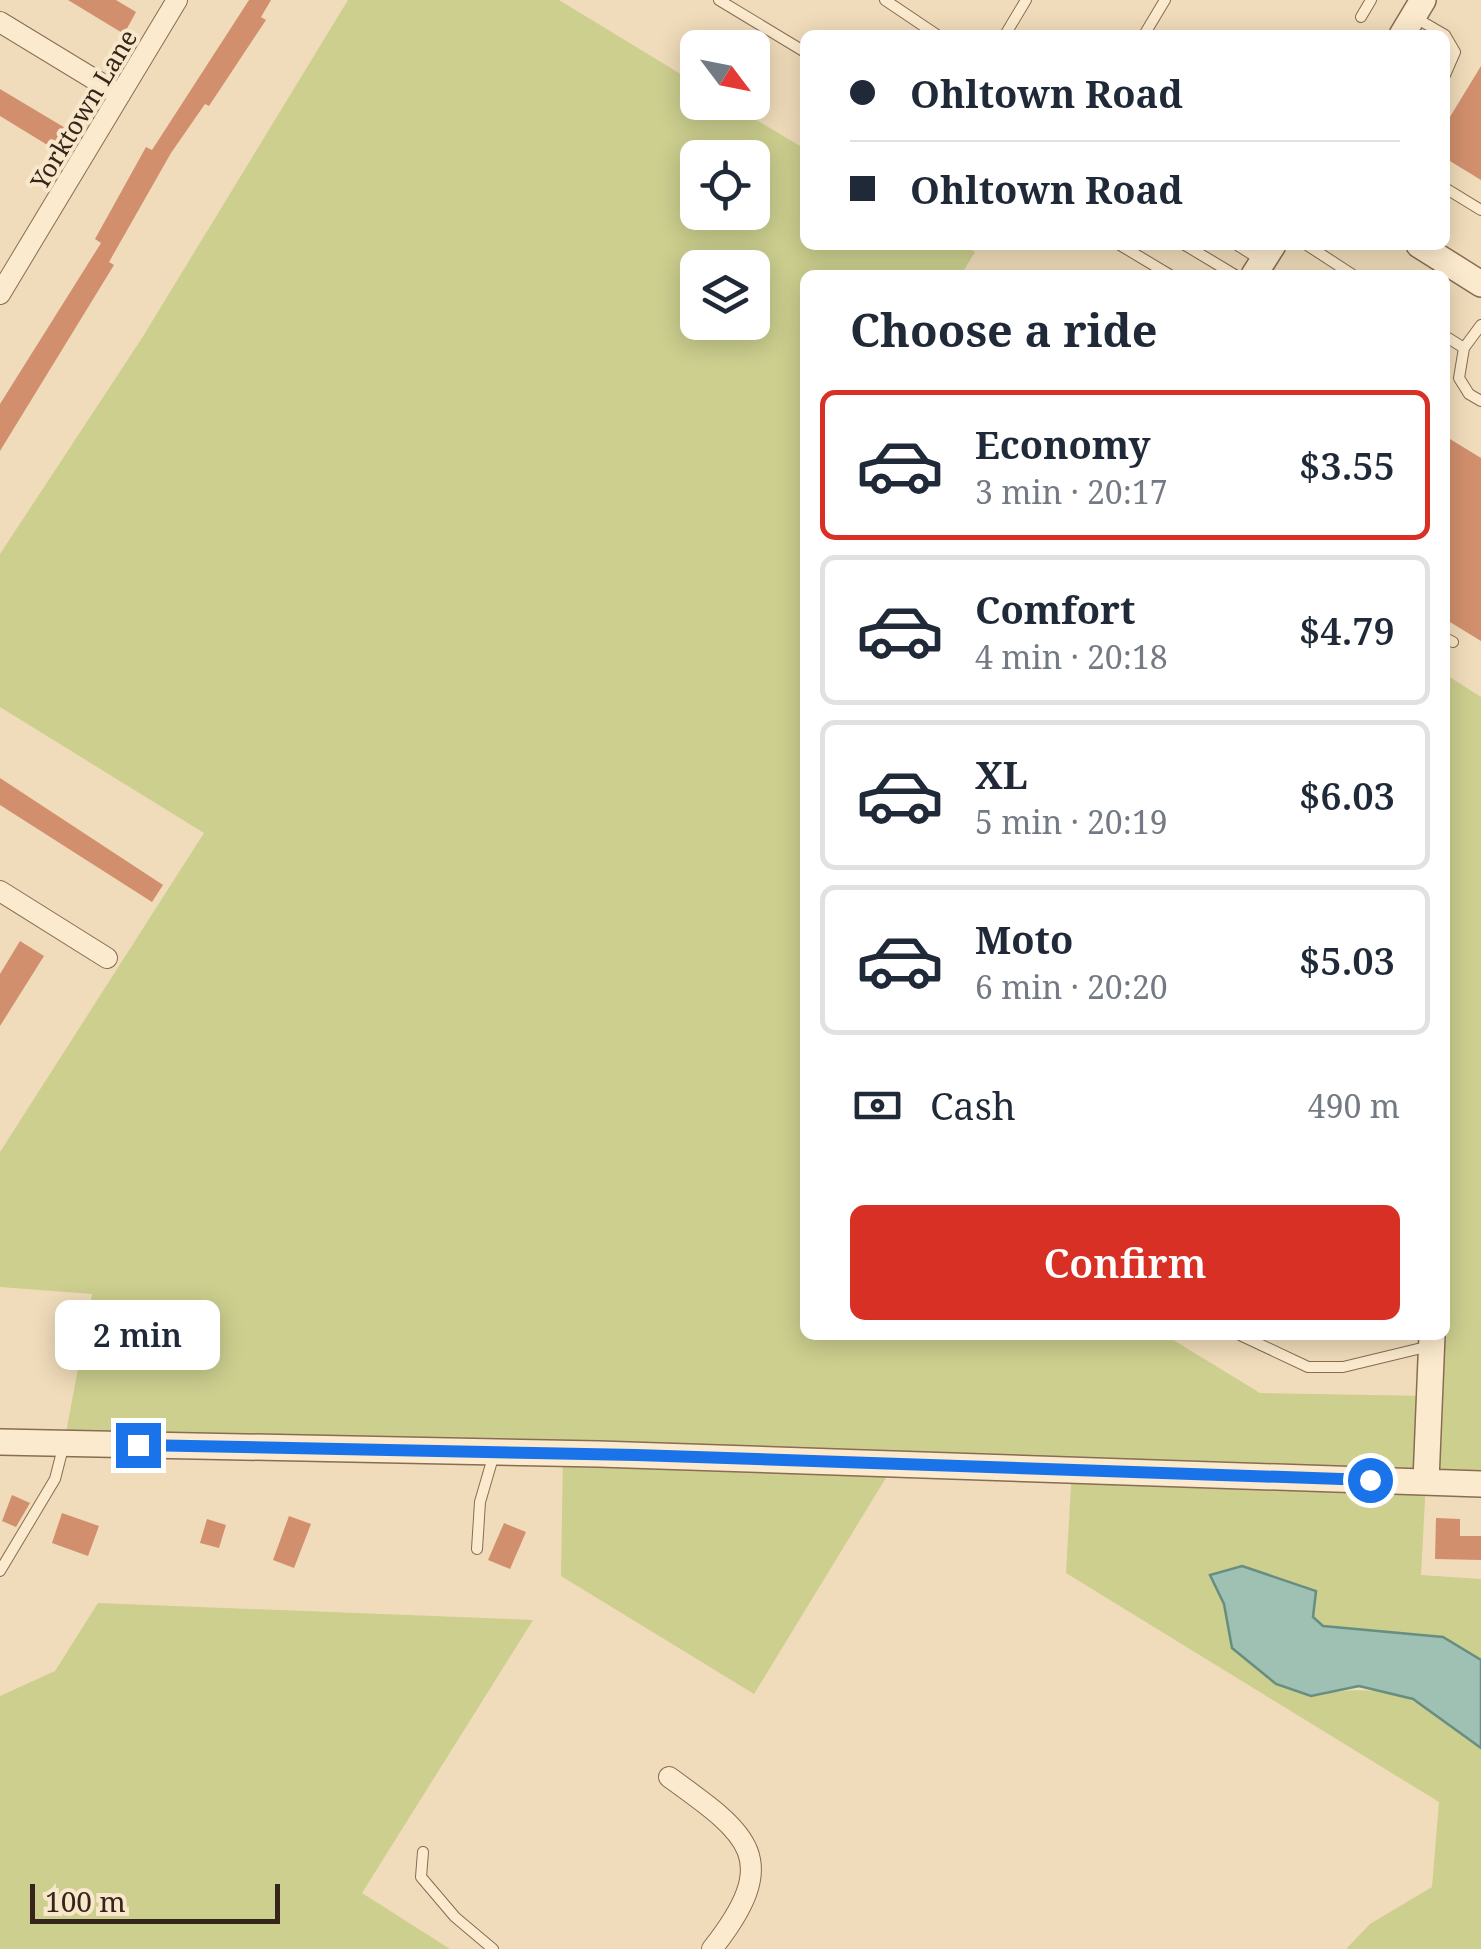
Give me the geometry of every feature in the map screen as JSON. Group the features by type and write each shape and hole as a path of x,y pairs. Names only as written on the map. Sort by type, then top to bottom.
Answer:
{"street":[{"name":"Yorktown Lane","path":"0,294 177,0"},
{"path":"0,22 120,95"},
{"path":"1427,250 1481,284"},
{"path":"0,892 107,958"},
{"path":"1426,1481 1431,1340"},
{"path":"0,1442 494,1453 1481,1484"},
{"path":"668,1777 737,1830 752,1860 751,1885 744,1906 712,1949"}],"lane":[{"path":"719,0 800,49"},
{"path":"885,0 930,30"},
{"path":"1008,30 1026,0"},
{"path":"1147,30 1165,0"},
{"path":"1361,17 1371,0"},
{"path":"1413,17 1436,30"},
{"path":"1450,191 1481,210"},
{"path":"1128,250 1162,270"},
{"path":"1193,250 1227,270"},
{"path":"1315,250 1345,270"},
{"path":"1481,325 1464,348 1459,378 1469,394 1481,401"},
{"path":"1450,339 1464,348"},
{"path":"1251,1340 1308,1367 1344,1366 1431,1340"},
{"path":"0,1571 55,1479 64,1444"},
{"path":"477,1549 480,1502 494,1453"},
{"path":"423,1852 421,1876 455,1916 494,1949"}],"green space":[{"path":"348,0 559,0 680,74 680,120 756,120 800,146 800,250 975,252 964,270 800,270 800,1340 1173,1340 1260,1393 1429,1396 1432,1340 1450,1340 1450,677 1481,697 1481,1484 1426,1481 1421,1575 1481,1579 1481,1660 1443,1637 1323,1626 1313,1618 1316,1591 1243,1566 1210,1575 1224,1604 1232,1648 1310,1696 1362,1690 1403,1697 1440,1716 1481,1748 1481,1949 1346,1949 1370,1924 1432,1887 1439,1802 1066,1573 1072,1468 895,1463 754,1694 561,1576 563,1454 64,1443 92,1294 0,1287 0,1152 204,833 0,707 0,554 142,338"},
{"path":"98,1603 533,1620 362,1893 450,1949 0,1949 0,1696 55,1671"}],"shaded area":[{"path":"1242,1566 1316,1591 1313,1617 1323,1626 1443,1637 1481,1660 1481,1748 1413,1699 1359,1686 1311,1696 1276,1684 1232,1648 1224,1604 1210,1575"}],"building":[{"path":"68,0 116,0 136,12 124,34"},
{"path":"249,0 271,0 261,17 266,20 209,106 205,104 171,153 109,262 114,265 0,451 0,404 101,243 95,239 146,147 152,150"},
{"path":"1481,66 1481,180 1450,161 1450,117"},
{"path":"0,89 67,129 54,149 0,116"},
{"path":"1450,439 1481,458 1481,641 1450,622"},
{"path":"0,778 163,885 152,902 0,805"},
{"path":"20,941 44,956 0,1026 0,974"},
{"path":"12,1495 30,1503 16,1527 2,1521"},
{"path":"62,1513 99,1526 88,1556 52,1543"},
{"path":"289,1516 311,1524 294,1568 273,1560"},
{"path":"1436,1518 1460,1519 1460,1536 1481,1536 1481,1560 1435,1559"},
{"path":"207,1519 226,1525 219,1548 200,1543"},
{"path":"504,1523 526,1532 510,1569 488,1560"}],"route":[{"path":"138,1445 636,1455 1370,1480"}]}
